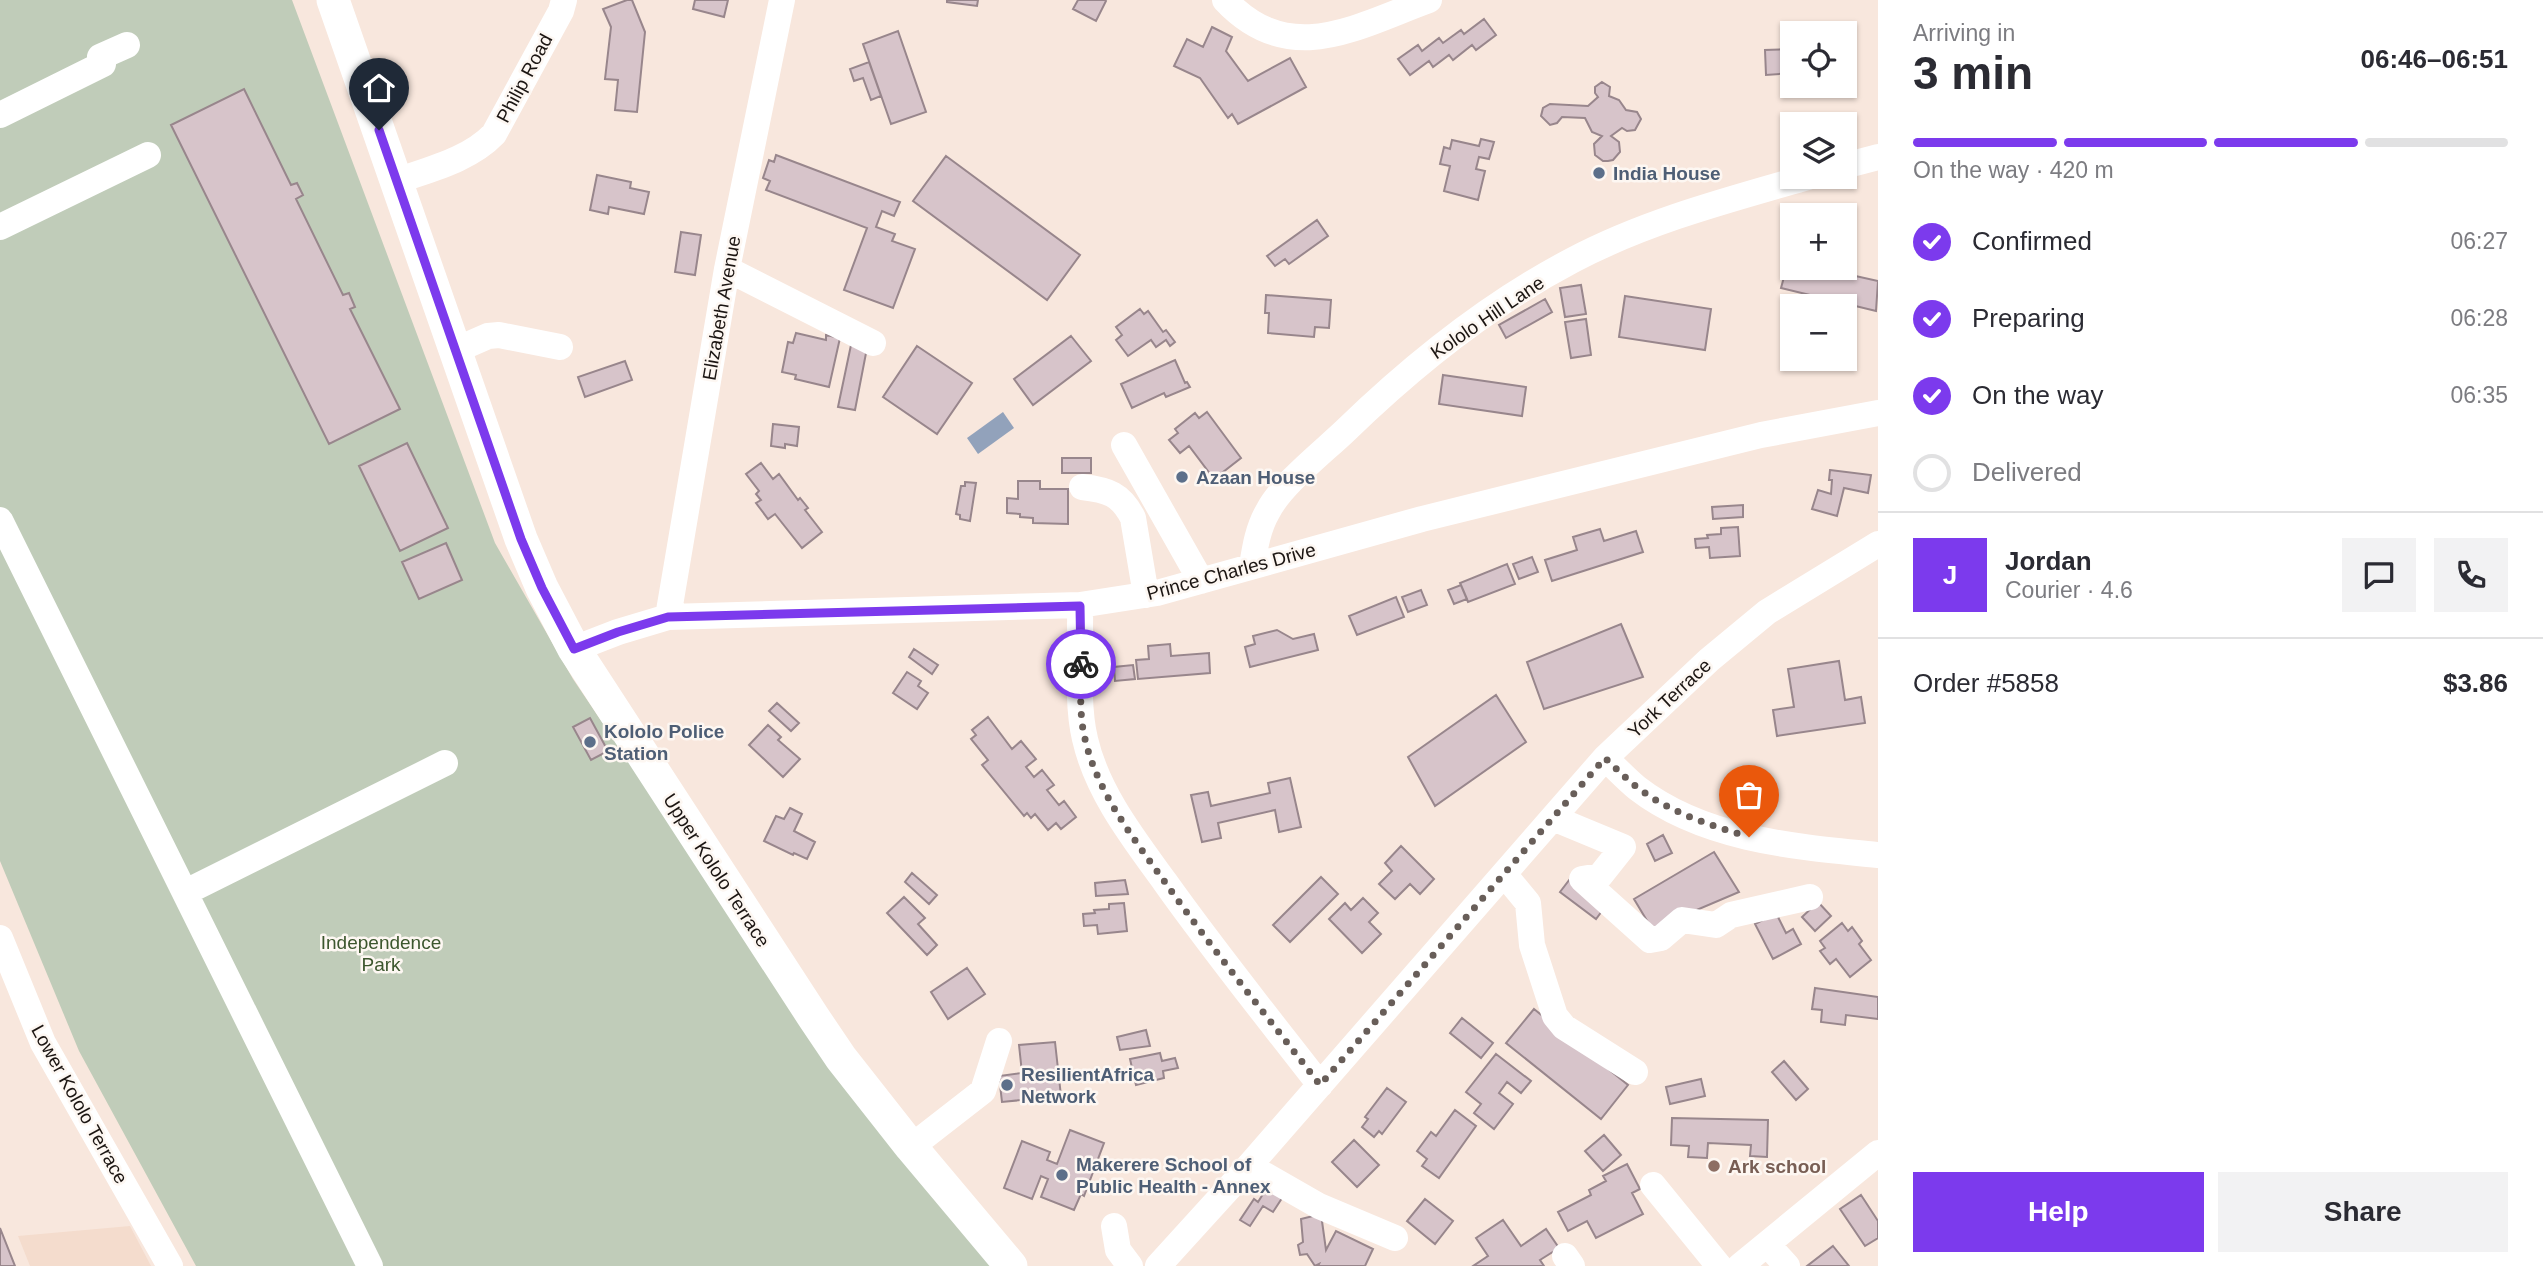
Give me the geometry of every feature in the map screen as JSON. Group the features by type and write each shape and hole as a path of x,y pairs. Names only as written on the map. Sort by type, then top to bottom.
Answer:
{"main road":[{"name":"Upper Kololo Terrace","path":"333,0 521,539 542,588 574,649 841,1058 1011,1266"}],"street":[{"name":"Philip Road","path":"397,181 463,156 494,134 561,11 564,0"},
{"name":"Elizabeth Avenue","path":"668,617 727,269 782,0"},
{"path":"1225,0 1241,14 1268,30 1303,40 1342,32 1429,0"},
{"path":"0,115 127,45"},
{"path":"0,227 148,155"},
{"path":"1857,163 1878,157"},
{"name":"Kololo Hill Lane","path":"1252,566 1258,533 1268,509 1287,487 1424,359 1497,306 1573,260 1632,233 1693,209 1780,185"},
{"path":"727,269 873,343"},
{"path":"456,350 488,336 499,335 559,347"},
{"name":"Prince Charles Drive","path":"574,649 668,617 1080,606 1146,595 1422,519 1749,438 1878,413"},
{"path":"1124,445 1201,580"},
{"path":"1083,487 1107,490 1128,507 1133,518 1146,595"},
{"path":"1268,509 1270,531 1292,555"},
{"path":"0,520 370,1266"},
{"name":"York Terrace","path":"1158,1266 1249,1166 1605,758 1709,660 1767,612 1878,544"},
{"path":"1080,606 1084,737 1108,798 1132,837 1185,910 1320,1085"},
{"path":"1605,758 1661,804 1713,826 1792,846 1878,855"},
{"path":"186,892 445,763"},
{"path":"1553,818 1623,847 1600,876 1582,879 1650,940 1661,938 1682,920 1716,925 1731,915 1810,897"},
{"path":"1504,874 1528,903 1532,945 1555,1016 1564,1027 1635,1072"},
{"name":"Lower Kololo Terrace","path":"0,938 43,1043 170,1266"},
{"path":"911,1146 983,1091 999,1041"},
{"path":"1740,1266 1878,1153"},
{"path":"1249,1166 1319,1206 1395,1238"},
{"path":"1653,1185 1719,1266"},
{"path":"1114,1226 1118,1250 1130,1266"},
{"path":"1767,1244 1787,1266"}],"shaded area":[{"path":"130,1226 151,1266 30,1266 18,1236"}],"green space":[{"name":"Independence Park","path":"0,0 292,0 495,543 573,679 693,857 993,1266 196,1266 79,1051 0,861"}],"water":[{"path":"1003,412 1014,428 978,454 967,438"}],"building":[{"path":"632,0 645,32 637,112 615,110 618,80 605,79 611,27 603,9"},
{"path":"695,0 728,0 724,17 693,9"},
{"path":"947,0 978,0 977,6"},
{"path":"1078,0 1106,1 1096,21 1073,9"},
{"path":"1484,19 1496,35 1476,50 1472,45 1453,60 1449,55 1433,67 1429,61 1410,75 1398,59 1418,45 1422,51 1439,38 1443,43 1461,30 1464,34"},
{"path":"1212,27 1232,37 1226,51 1248,81 1290,58 1306,87 1238,124 1232,114 1228,118 1200,78 1174,66 1187,39 1203,47"},
{"path":"898,31 926,112 891,124 863,44"},
{"path":"1780,49 1780,74 1766,75 1765,50"},
{"path":"869,62 881,96 871,100 863,78 854,81 850,69"},
{"path":"1602,82 1610,87 1609,96 1619,100 1626,110 1637,112 1641,119 1635,130 1627,131 1622,128 1611,136 1619,142 1620,152 1613,160 1608,161 1595,155 1594,144 1602,136 1592,132 1585,118 1562,117 1557,123 1550,125 1541,116 1543,108 1550,104 1588,106 1598,97 1595,87"},
{"path":"244,89 291,185 297,183 303,195 296,199 343,295 349,293 355,307 350,309 400,409 329,444 171,125"},
{"path":"1481,139 1494,142 1489,159 1479,157 1476,169 1485,171 1478,200 1444,191 1450,166 1440,164 1444,147 1450,149 1452,140 1479,146"},
{"path":"776,155 900,202 894,216 882,211 876,227 895,234 892,241 915,249 893,308 844,290 867,228 766,190 770,181 763,178 769,160 774,162"},
{"path":"946,156 1080,255 1047,300 913,201"},
{"path":"597,175 631,182 630,188 649,192 644,214 609,207 608,214 590,210"},
{"path":"1317,220 1328,236 1289,264 1285,259 1275,266 1267,256"},
{"path":"681,232 701,235 695,275 675,272"},
{"path":"1857,276 1878,281 1876,311 1857,306 1857,294 1806,294 1781,288 1783,280 1857,280"},
{"path":"1581,285 1586,314 1565,317 1560,288"},
{"path":"1266,295 1331,300 1329,328 1315,327 1314,337 1268,333"},
{"path":"1625,296 1711,309 1705,350 1619,337"},
{"path":"1545,299 1552,312 1506,338 1499,325"},
{"path":"1140,309 1144,314 1148,311 1163,332 1166,330 1175,342 1170,346 1166,340 1156,347 1151,340 1128,356 1116,340 1122,335 1116,327"},
{"path":"1586,319 1591,355 1571,358 1565,322"},
{"path":"796,333 826,340 826,335 840,338 829,387 795,379 796,375 782,372 788,342 793,343"},
{"path":"1071,336 1091,361 1033,405 1014,379"},
{"path":"851,345 867,348 855,410 838,407"},
{"path":"917,346 972,383 937,434 883,397"},
{"path":"1175,360 1185,383 1190,387 1166,397 1164,393 1132,408 1121,384"},
{"path":"625,361 632,380 585,397 578,377"},
{"path":"1443,375 1526,387 1522,416 1439,404"},
{"path":"1207,412 1241,458 1214,479 1189,446 1180,453 1169,440 1178,433 1175,429 1195,413 1199,418"},
{"path":"773,424 799,427 797,446 771,446"},
{"path":"407,443 448,528 400,551 359,466"},
{"path":"1062,458 1091,458 1091,473 1062,473"},
{"path":"761,463 773,479 779,474 798,500 800,498 808,508 805,510 822,532 802,548 775,514 768,519 756,503 761,500 756,494 759,491 746,474"},
{"path":"1830,470 1871,475 1868,493 1844,488 1837,516 1812,509 1818,490 1831,494"},
{"path":"1018,481 1040,481 1040,489 1068,489 1068,524 1033,523 1033,518 1007,513 1007,498 1018,499"},
{"path":"965,482 976,483 970,521 960,519 960,515 956,514 961,486 965,486"},
{"path":"1743,505 1743,517 1713,519 1712,507"},
{"path":"1738,527 1740,556 1710,558 1709,547 1696,548 1695,539 1721,534 1721,528"},
{"path":"1600,529 1604,541 1636,531 1643,552 1552,581 1545,560 1577,550 1573,537"},
{"path":"446,543 462,580 419,599 402,562"},
{"path":"1532,557 1538,572 1519,579 1513,564"},
{"path":"1507,564 1515,584 1468,602 1460,583"},
{"path":"1461,585 1467,599 1454,604 1448,590"},
{"path":"1421,590 1427,605 1408,612 1402,597"},
{"path":"1396,597 1404,617 1357,635 1349,616"},
{"path":"1621,624 1643,677 1544,709 1527,662"},
{"path":"1277,630 1293,639 1314,634 1318,650 1250,667 1245,647 1255,644 1253,636"},
{"path":"1170,644 1171,656 1209,653 1210,673 1138,679 1136,660 1149,659 1148,646"},
{"path":"914,649 938,665 932,674 909,657"},
{"path":"1839,661 1845,700 1861,697 1865,723 1777,736 1773,710 1794,707 1788,669"},
{"path":"1133,665 1135,679 1115,681 1114,667"},
{"path":"907,672 921,681 918,686 928,693 917,709 893,693"},
{"path":"1496,695 1526,742 1435,806 1408,757"},
{"path":"777,703 799,723 791,731 769,711"},
{"path":"988,717 1012,749 1021,741 1036,759 1026,767 1034,777 1042,770 1054,785 1047,790 1059,805 1064,801 1076,817 1061,829 1056,823 1048,830 1035,814 1031,818 1027,813 1024,816 982,765 988,760 971,739 976,735 972,730"},
{"path":"590,718 608,751 591,760 573,727"},
{"path":"768,725 781,737 778,740 800,759 783,777 749,745"},
{"path":"1290,778 1301,827 1279,832 1275,810 1218,823 1221,838 1202,842 1191,795 1208,792 1211,806 1270,793 1268,783"},
{"path":"790,808 802,814 794,831 815,842 807,859 764,841 776,816 784,819"},
{"path":"1663,835 1672,853 1655,861 1647,844"},
{"path":"1401,846 1434,879 1420,894 1410,884 1395,899 1379,884 1392,871 1385,863"},
{"path":"1714,852 1739,892 1652,929 1634,899"},
{"path":"912,873 937,895 929,904 905,882"},
{"path":"1321,877 1338,894 1290,942 1273,925"},
{"path":"1570,879 1605,907 1596,919 1560,892"},
{"path":"1125,880 1128,894 1096,896 1095,883"},
{"path":"904,897 925,918 918,924 937,945 927,955 887,913"},
{"path":"1363,898 1378,913 1369,922 1381,934 1362,953 1329,919 1345,903 1351,910"},
{"path":"1818,902 1831,916 1815,931 1802,917"},
{"path":"1124,903 1127,931 1098,934 1097,925 1084,926 1083,914 1109,909 1109,904"},
{"path":"1776,913 1786,933 1793,929 1801,944 1773,959 1755,924"},
{"path":"1842,923 1848,931 1852,927 1862,941 1859,944 1871,960 1850,977 1836,959 1830,964 1820,951 1825,948 1820,941"},
{"path":"967,968 985,994 948,1019 931,992"},
{"path":"1815,988 1878,997 1878,1019 1846,1015 1845,1025 1821,1022 1822,1010 1812,1009"},
{"path":"1534,1009 1628,1085 1601,1119 1506,1043"},
{"path":"1462,1018 1493,1043 1481,1058 1450,1033"},
{"path":"1146,1030 1150,1046 1120,1050 1117,1037"},
{"path":"1055,1042 1061,1096 1002,1102 999,1076 1022,1073 1019,1045"},
{"path":"1160,1053 1162,1061 1175,1058 1178,1068 1163,1071 1164,1078 1136,1085 1130,1059"},
{"path":"1496,1054 1531,1081 1521,1093 1507,1082 1499,1093 1513,1104 1494,1129 1474,1113 1481,1104 1466,1092"},
{"path":"1784,1061 1808,1089 1796,1100 1772,1072"},
{"path":"1701,1079 1705,1096 1670,1104 1666,1087"},
{"path":"1387,1088 1406,1102 1382,1134 1379,1131 1374,1137 1362,1127 1368,1119 1365,1117"},
{"path":"1455,1110 1476,1126 1439,1178 1422,1166 1427,1159 1417,1151 1431,1132 1436,1136"},
{"path":"1672,1118 1768,1120 1767,1157 1750,1156 1751,1145 1708,1143 1707,1158 1688,1157 1689,1146 1671,1145"},
{"path":"1070,1130 1104,1143 1084,1196 1081,1194 1074,1210 1041,1197 1048,1179 1041,1176 1032,1199 1004,1188 1022,1141 1050,1152 1047,1160 1057,1164"},
{"path":"1604,1135 1621,1155 1603,1171 1585,1151"},
{"path":"1354,1140 1379,1165 1357,1187 1332,1162"},
{"path":"1627,1164 1640,1189 1632,1193 1643,1214 1596,1238 1587,1221 1568,1231 1558,1212 1591,1195 1589,1190 1606,1181 1603,1176"},
{"path":"1268,1186 1284,1195 1273,1212 1263,1206 1250,1226 1240,1220 1254,1199 1258,1202"},
{"path":"1861,1195 1878,1221 1878,1238 1865,1246 1840,1209"},
{"path":"1425,1199 1453,1221 1435,1244 1407,1221"},
{"path":"1321,1214 1326,1250 1336,1231 1373,1249 1365,1266 1315,1266 1307,1254 1300,1255 1298,1245 1303,1242 1301,1219"},
{"path":"1503,1220 1521,1246 1546,1229 1559,1248 1540,1260 1544,1266 1473,1266 1488,1256 1476,1238"},
{"path":"0,1228 15,1266 0,1266"},
{"path":"1833,1246 1849,1266 1807,1266"}],"way so far":[{"path":"1081,664 1084,737 1108,798 1132,837 1185,910 1320,1085 1605,758 1661,804 1688,817 1749,837"}],"place":[{"name":"India House","path":"1599,173"},
{"name":"Azaan House","path":"1182,477"},
{"name":"Kololo Police Station","path":"590,742"},
{"name":"ResilientAfrica Network","path":"1007,1085"},
{"name":"Ark school","path":"1714,1166"},
{"name":"Makerere School of Public Health - Annex","path":"1062,1175"}],"route":[{"path":"379,130 521,539 542,588 574,649 668,617 1080,606 1081,664"}]}
